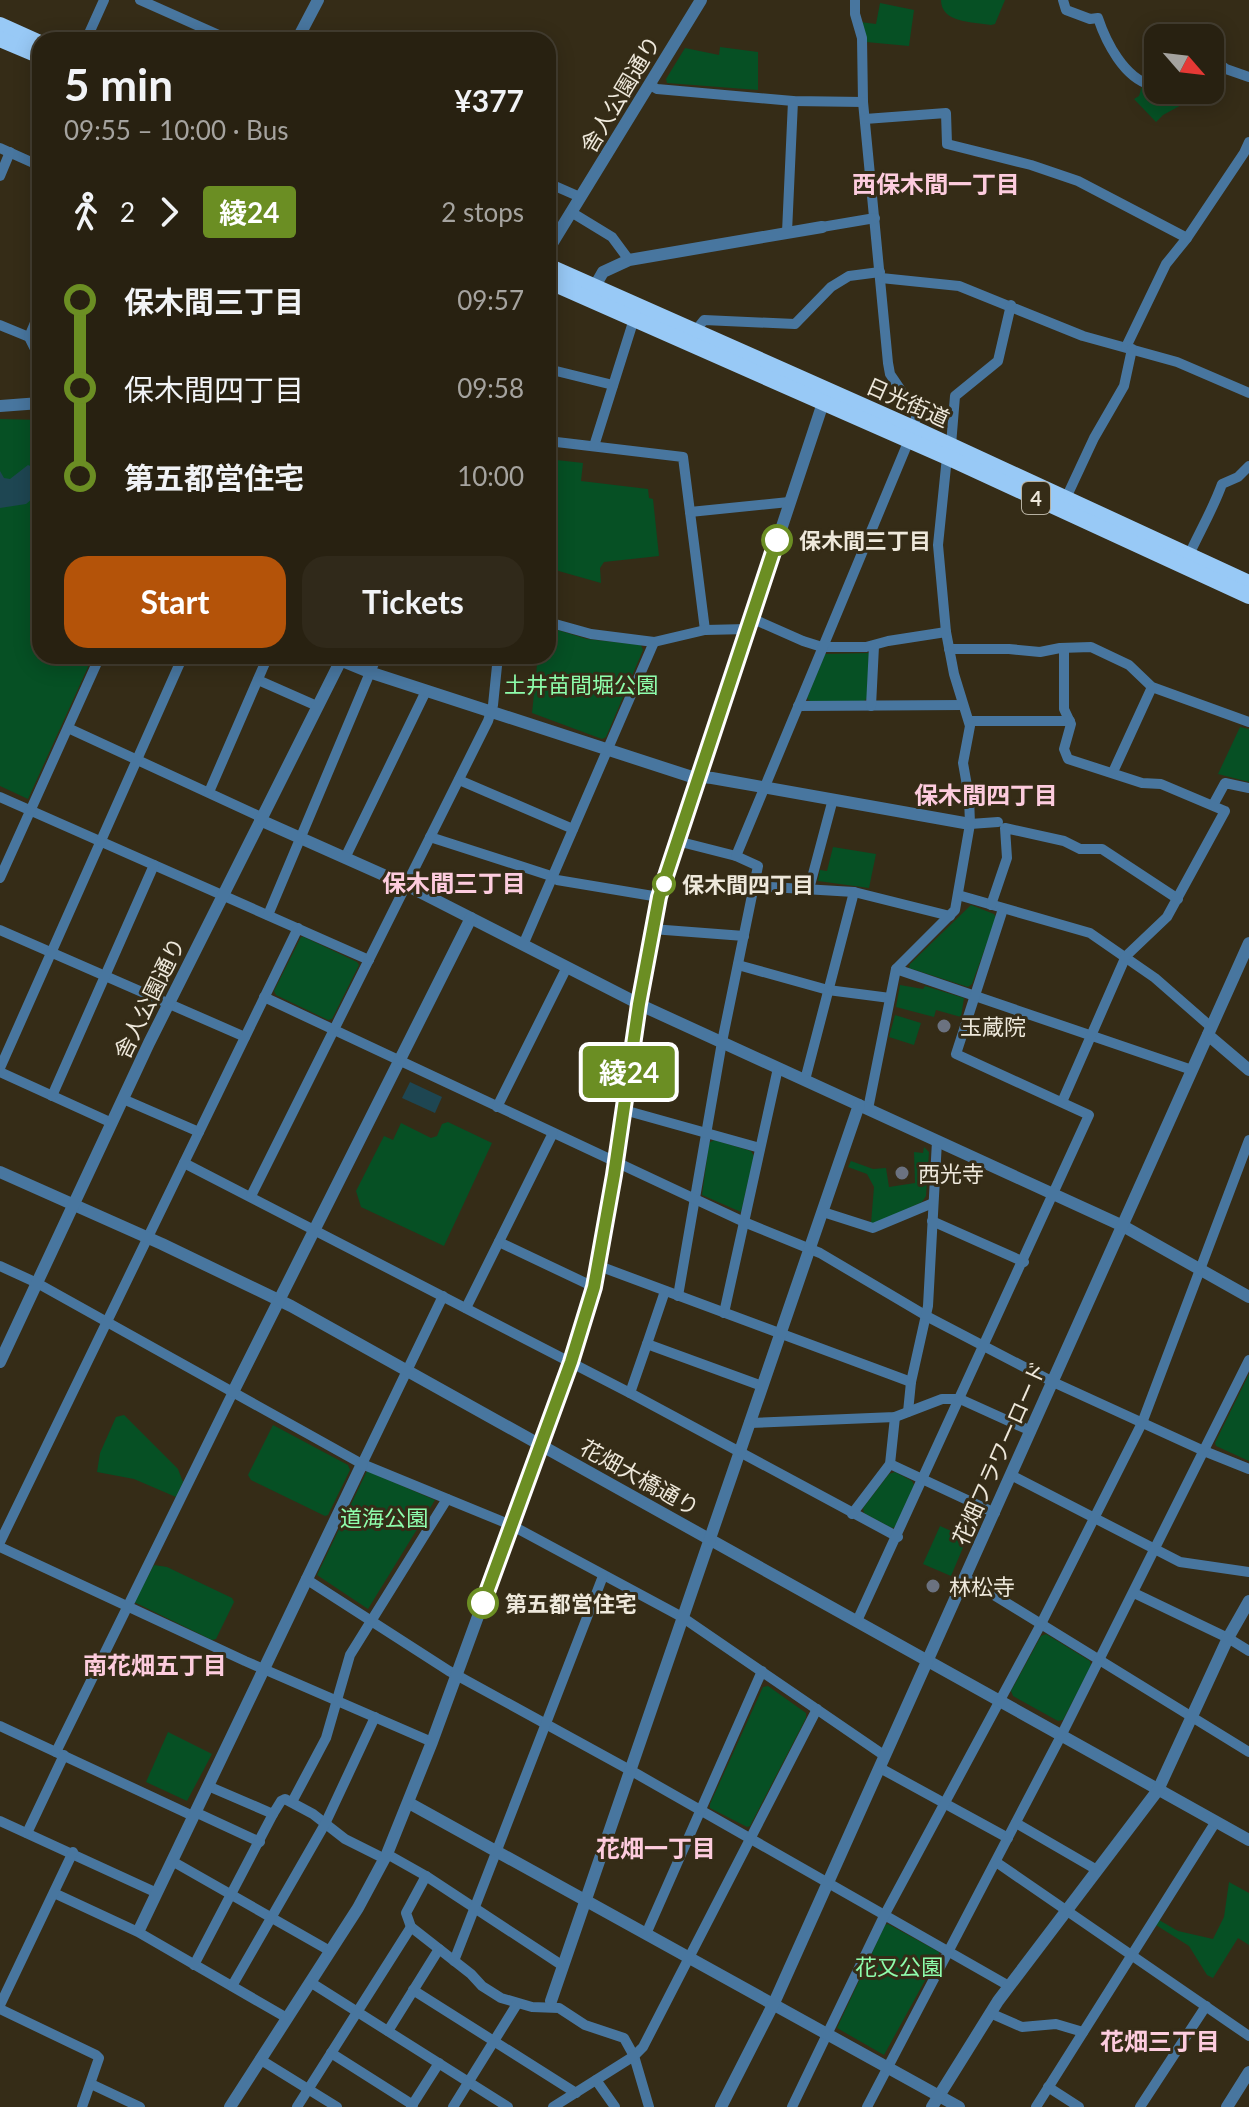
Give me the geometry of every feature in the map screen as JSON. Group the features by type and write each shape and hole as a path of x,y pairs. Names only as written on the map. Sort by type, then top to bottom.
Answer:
{"highway":[{"path":"2,36 32,42"},
{"path":"2,36 32,52"},
{"name":"日光街道","path":"556,269 696,330 825,396"},
{"name":"日光街道","path":"556,285 949,451 1249,596"},
{"name":"日光街道","path":"949,451 1066,498 1249,583"}],"street":[{"path":"90,32 104,0"},
{"path":"140,0 212,32"},
{"path":"301,32 318,0"},
{"name":"舎人公園通り","path":"556,237 701,0"},
{"path":"736,856 917,414 890,374 888,363 863,102 862,38 855,14 855,0"},
{"path":"1063,0 1066,10 1090,19 1098,18 1109,45 1130,72 1144,83"},
{"path":"1224,68 1249,77"},
{"path":"650,85 657,89 793,101 863,102"},
{"path":"787,232 793,101"},
{"path":"865,119 946,113 947,144 1031,165 1078,181 1187,238"},
{"path":"1066,498 1094,438 1124,386 1129,348 1166,264 1187,238 1249,142"},
{"path":"0,176 5,150 32,162"},
{"path":"556,186 580,197"},
{"path":"571,212 612,237 629,260"},
{"path":"595,286 603,272 629,260 875,218"},
{"path":"696,330 704,320 795,324 831,287 849,276 880,275 959,286 1083,336 1205,372 1249,393"},
{"path":"550,2004 780,1333 864,1107 896,969 955,910 970,824 963,763 970,731 946,632 938,545 955,396 998,361 1011,305"},
{"path":"594,446 634,319"},
{"path":"0,325 29,337 32,343"},
{"path":"29,337 32,330"},
{"path":"556,371 613,385"},
{"path":"230,2107 330,1951 386,1856 432,1742 571,1362 599,1266 639,1004 659,897 825,396"},
{"path":"0,406 32,404"},
{"path":"556,442 683,457 705,630"},
{"path":"1189,555 1222,484 1238,477 1249,466"},
{"path":"690,512 789,502"},
{"path":"556,624 591,634 654,642 749,624 822,647 874,646 946,632"},
{"path":"523,945 654,642"},
{"path":"871,706 874,646"},
{"path":"949,649 1040,652 1091,647 1129,665 1152,687 1249,722"},
{"path":"1062,1102 1126,956 1167,917 1225,815 1225,811 1213,805 1161,784 1142,783 1113,772 1107,773 1078,764 1064,754 1070,721 1064,709 1064,649"},
{"path":"0,878 96,664"},
{"path":"112,1123 0,1070 179,664"},
{"path":"209,792 265,664"},
{"name":"舎人公園通り","path":"0,1362 168,1003 317,706 335,664"},
{"path":"352,664 689,776 970,824 998,822"},
{"path":"268,915 373,664"},
{"path":"251,1196 491,711 497,664"},
{"path":"258,680 317,706"},
{"path":"1113,772 1152,687"},
{"path":"345,858 426,691"},
{"path":"798,706 963,705"},
{"path":"969,721 1070,721"},
{"path":"68,728 209,792 299,839 406,885 639,1004 1123,1226 1249,1297"},
{"path":"459,780 573,829"},
{"path":"1213,805 1225,783 1249,788"},
{"path":"0,797 369,960"},
{"path":"809,889 833,799"},
{"path":"991,905 1007,858 1005,828 1064,841 1080,849 1102,849 1178,899"},
{"path":"430,837 552,878 659,897"},
{"path":"677,841 736,856 758,866 722,1042 678,1296"},
{"path":"52,1096 154,865"},
{"path":"754,886 854,892 950,916"},
{"path":"805,1080 854,892"},
{"path":"958,895 1079,929 1126,956 1155,978 1249,1070"},
{"path":"857,1621 1089,1115 956,1054 1003,909"},
{"path":"27,1833 126,1606 189,1486 471,918"},
{"path":"298,928 0,1545 264,1669 432,1742"},
{"path":"652,929 744,936"},
{"path":"0,930 245,1037"},
{"name":"花畑フラワーロード","path":"721,2107 774,2003 1248,948"},
{"path":"738,965 828,990 890,998"},
{"path":"497,1107 567,967"},
{"path":"896,969 1192,1070"},
{"path":"264,997 810,1250 1053,1382 1249,1469"},
{"path":"724,1313 778,1068"},
{"path":"123,1099 199,1132"},
{"path":"624,1110 760,1148"},
{"path":"466,1308 553,1133"},
{"path":"792,2107 885,1914 1041,1624 1142,1423 1249,1140"},
{"path":"908,1412 911,1382 926,1315 937,1141"},
{"path":"184,1163 571,1362 898,1537"},
{"name":"花畑大橋通り","path":"0,1172 148,1237 280,1300 1249,1840"},
{"path":"823,1212 873,1228 933,1203"},
{"path":"932,1221 1024,1262"},
{"path":"499,1242 594,1287"},
{"path":"0,1266 37,1283 362,1464 511,1525 682,1617 817,1709 882,1762 945,1804 1008,1838"},
{"path":"599,1266 911,1382"},
{"path":"630,1393 665,1291"},
{"path":"139,1930 443,1296"},
{"path":"647,1344 762,1386"},
{"path":"867,2107 1100,1660 1249,1360"},
{"path":"749,1423 895,1417 942,1399 960,1399 1031,1431"},
{"path":"852,1514 890,1464 895,1417"},
{"path":"890,1464 995,1513"},
{"path":"1011,1475 1180,1562 1249,1572"},
{"path":"292,1802 326,1738 350,1655 447,1499"},
{"path":"454,1961 603,1576"},
{"path":"966,1578 1249,1752"},
{"path":"306,1579 457,1674 1009,1986"},
{"path":"1134,1593 1249,1651"},
{"path":"932,2107 1009,1986 1158,1790 1228,1638 1249,1601"},
{"path":"646,1934 762,1671"},
{"path":"553,2107 634,2056 643,2047 817,1709"},
{"path":"232,1986 325,1824 375,1717"},
{"path":"0,1726 260,1842"},
{"path":"208,1786 273,1814"},
{"path":"194,1965 273,1814 285,1799 345,1839 426,1876 563,1966"},
{"path":"409,1803 959,2107"},
{"path":"0,1821 157,1893"},
{"path":"1016,1823 1097,1870"},
{"path":"1036,2107 1215,1823"},
{"path":"73,1852 0,2007 99,2058 82,2107"},
{"path":"172,1861 330,1951"},
{"path":"996,1862 1249,2036"},
{"path":"426,1876 406,1913 411,1927 501,1998 517,2004 550,2004 585,2025 624,2038 634,2056 649,2107"},
{"path":"54,1893 139,1930 287,2018"},
{"path":"297,2107 411,1927"},
{"path":"388,2031 439,1949"},
{"path":"310,1982 508,2107"},
{"path":"413,1990 576,2093"},
{"path":"453,2107 517,2004"},
{"path":"1140,2107 1206,2006"},
{"path":"990,2013 1022,2027 1056,2024 1083,2032"},
{"path":"331,2053 412,2106 439,2063"},
{"path":"261,2060 337,2107"},
{"path":"1227,2107 1249,2072"},
{"path":"596,2080 615,2107"},
{"path":"91,2084 140,2107"},
{"path":"1048,2087 1079,2107"}],"green space":[{"path":"941,0 1005,0 995,24 991,25 952,17 942,8"},
{"path":"880,3 914,10 909,46 866,42 860,22 876,24"},
{"path":"720,47 758,52 758,90 667,83 666,79 685,48 719,55"},
{"path":"1142,86 1144,104 1183,104 1156,122 1134,99 1139,96"},
{"path":"0,419 32,420 32,664 89,664 28,799 0,786"},
{"path":"556,460 583,463 581,481 648,489 649,498 653,499 659,556 604,562 600,568 601,583 556,570"},
{"name":"土井苗間堀公園","path":"556,629 587,639 641,645 643,650 606,737 602,739 532,713 537,665 534,664 556,664"},
{"path":"869,653 867,698 864,701 811,702 807,698 825,654"},
{"path":"1240,727 1249,729 1249,782 1218,774"},
{"path":"833,847 876,854 869,888 818,881 820,870 827,871"},
{"path":"971,905 994,914 996,918 972,984 968,987 909,968 910,964"},
{"path":"301,937 359,965 332,1019 328,1020 276,995 274,991"},
{"path":"900,985 923,989 925,986 964,998 961,1017 936,1010 934,1017 896,1007"},
{"path":"895,1015 921,1023 914,1045 889,1037"},
{"path":"448,1122 492,1143 444,1246 361,1207 356,1191 384,1136 393,1140 401,1123 431,1138 437,1136 442,1124"},
{"path":"714,1140 751,1151 754,1156 741,1212 702,1195 709,1143"},
{"path":"924,1147 929,1152 926,1196 922,1202 871,1223 874,1187 867,1174 848,1167 851,1161 873,1169 886,1168 889,1187 915,1183 914,1152 923,1153"},
{"path":"1249,1374 1249,1461 1215,1443"},
{"path":"124,1415 178,1469 183,1482 176,1497 134,1479 97,1472 100,1453 116,1417"},
{"path":"273,1425 348,1465 350,1470 328,1515 251,1480 248,1475"},
{"name":"道海公園","path":"367,1471 435,1500 368,1609 317,1575"},
{"path":"895,1472 914,1485 892,1528 864,1513 863,1508 889,1474"},
{"path":"940,1526 967,1538 951,1576 923,1564"},
{"path":"154,1565 167,1567 232,1598 234,1602 216,1639 212,1640 134,1602"},
{"path":"1046,1634 1090,1661 1091,1666 1063,1720 1058,1721 1013,1696 1011,1691 1041,1636"},
{"path":"768,1686 806,1713 806,1718 747,1827 710,1808 710,1804 763,1687"},
{"path":"168,1732 212,1754 187,1801 146,1782"},
{"path":"1229,1882 1249,1893 1249,1945 1238,1938 1213,1978 1207,1975 1189,1946 1156,1925 1159,1920 1178,1931 1213,1939 1224,1917"},
{"name":"花又公園","path":"888,1924 939,1952 939,1955 884,2055 837,2028"}],"water":[{"path":"28,465 32,467 32,499 26,504 0,508 0,471 4,478 10,479"},
{"path":"410,1082 442,1097 435,1113 402,1098"}],"bus line":[{"name":"綾24","path":"483,1603 571,1362 594,1287 659,897 777,540"}],"place":[{"name":"保木間三丁目","path":"777,540"},
{"name":"保木間四丁目","path":"664,884"},
{"name":"玉蔵院","path":"944,1026"},
{"name":"西光寺","path":"902,1173"},
{"name":"林松寺","path":"933,1586"},
{"name":"第五都営住宅","path":"483,1603"}],"district":[{"name":"西保木間一丁目","path":"936,183"},
{"name":"保木間四丁目","path":"986,794"},
{"name":"保木間三丁目","path":"454,882"},
{"name":"南花畑五丁目","path":"155,1664"},
{"name":"花畑一丁目","path":"656,1847"},
{"name":"花畑三丁目","path":"1160,2040"}]}
